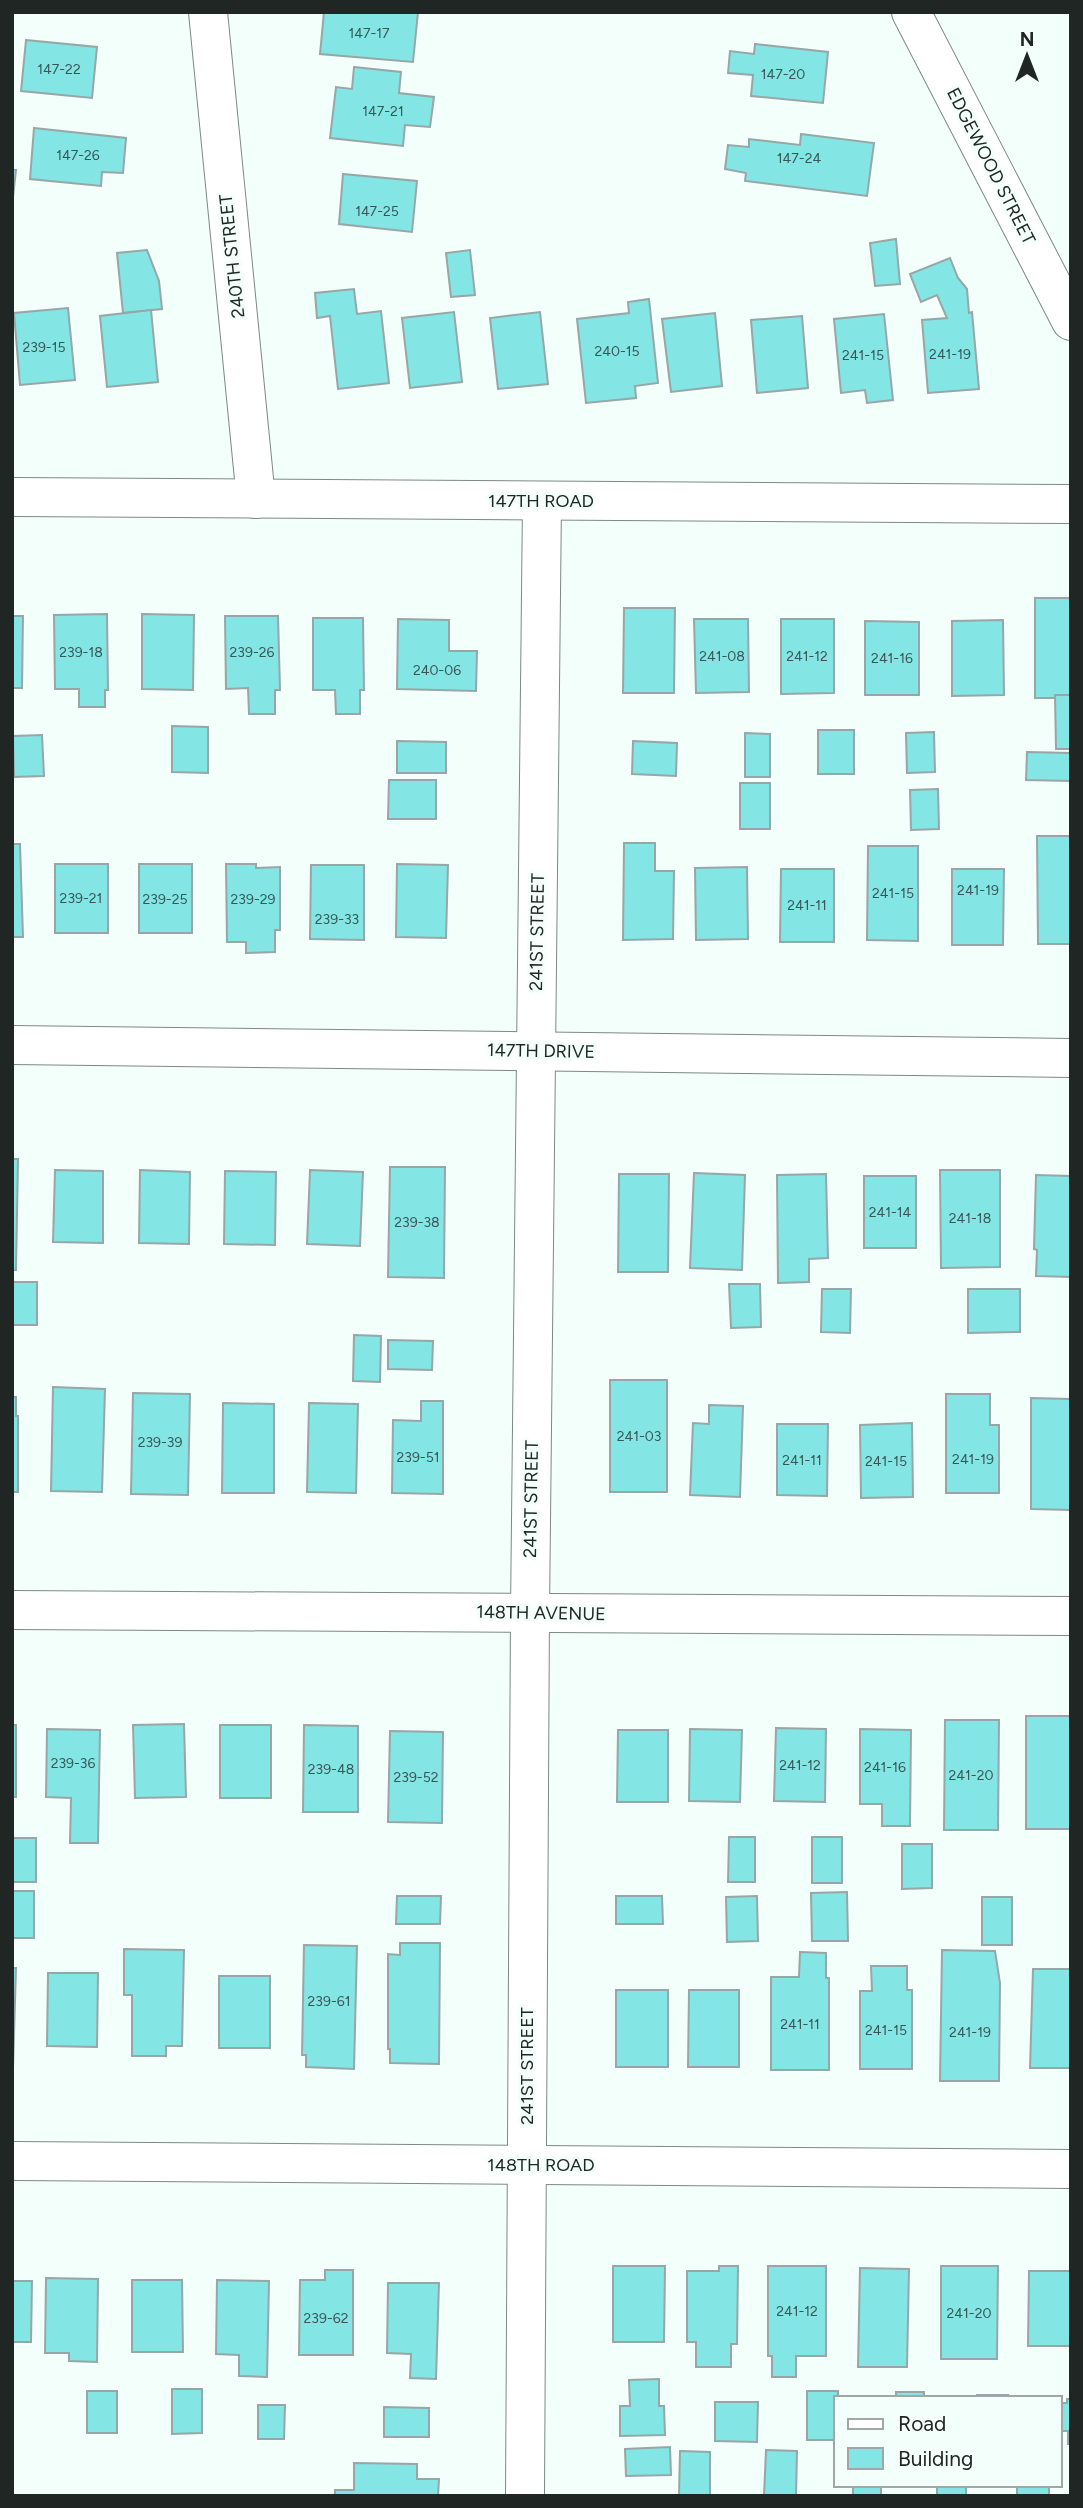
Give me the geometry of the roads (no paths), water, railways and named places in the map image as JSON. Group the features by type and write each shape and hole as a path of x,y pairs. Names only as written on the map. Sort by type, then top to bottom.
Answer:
{"street":[{"name":"240TH STREET","path":"208,12 256,499"},
{"name":"EDGEWOOD STREET","path":"911,12 1071,321"},
{"name":"147TH ROAD","path":"12,497 1071,504"},
{"name":"241ST STREET","path":"525,2496 530,1613 542,501"},
{"name":"147TH DRIVE","path":"12,1045 1071,1058"},
{"name":"148TH AVENUE","path":"12,1610 1071,1616"},
{"name":"148TH ROAD","path":"12,2161 1071,2169"}]}
